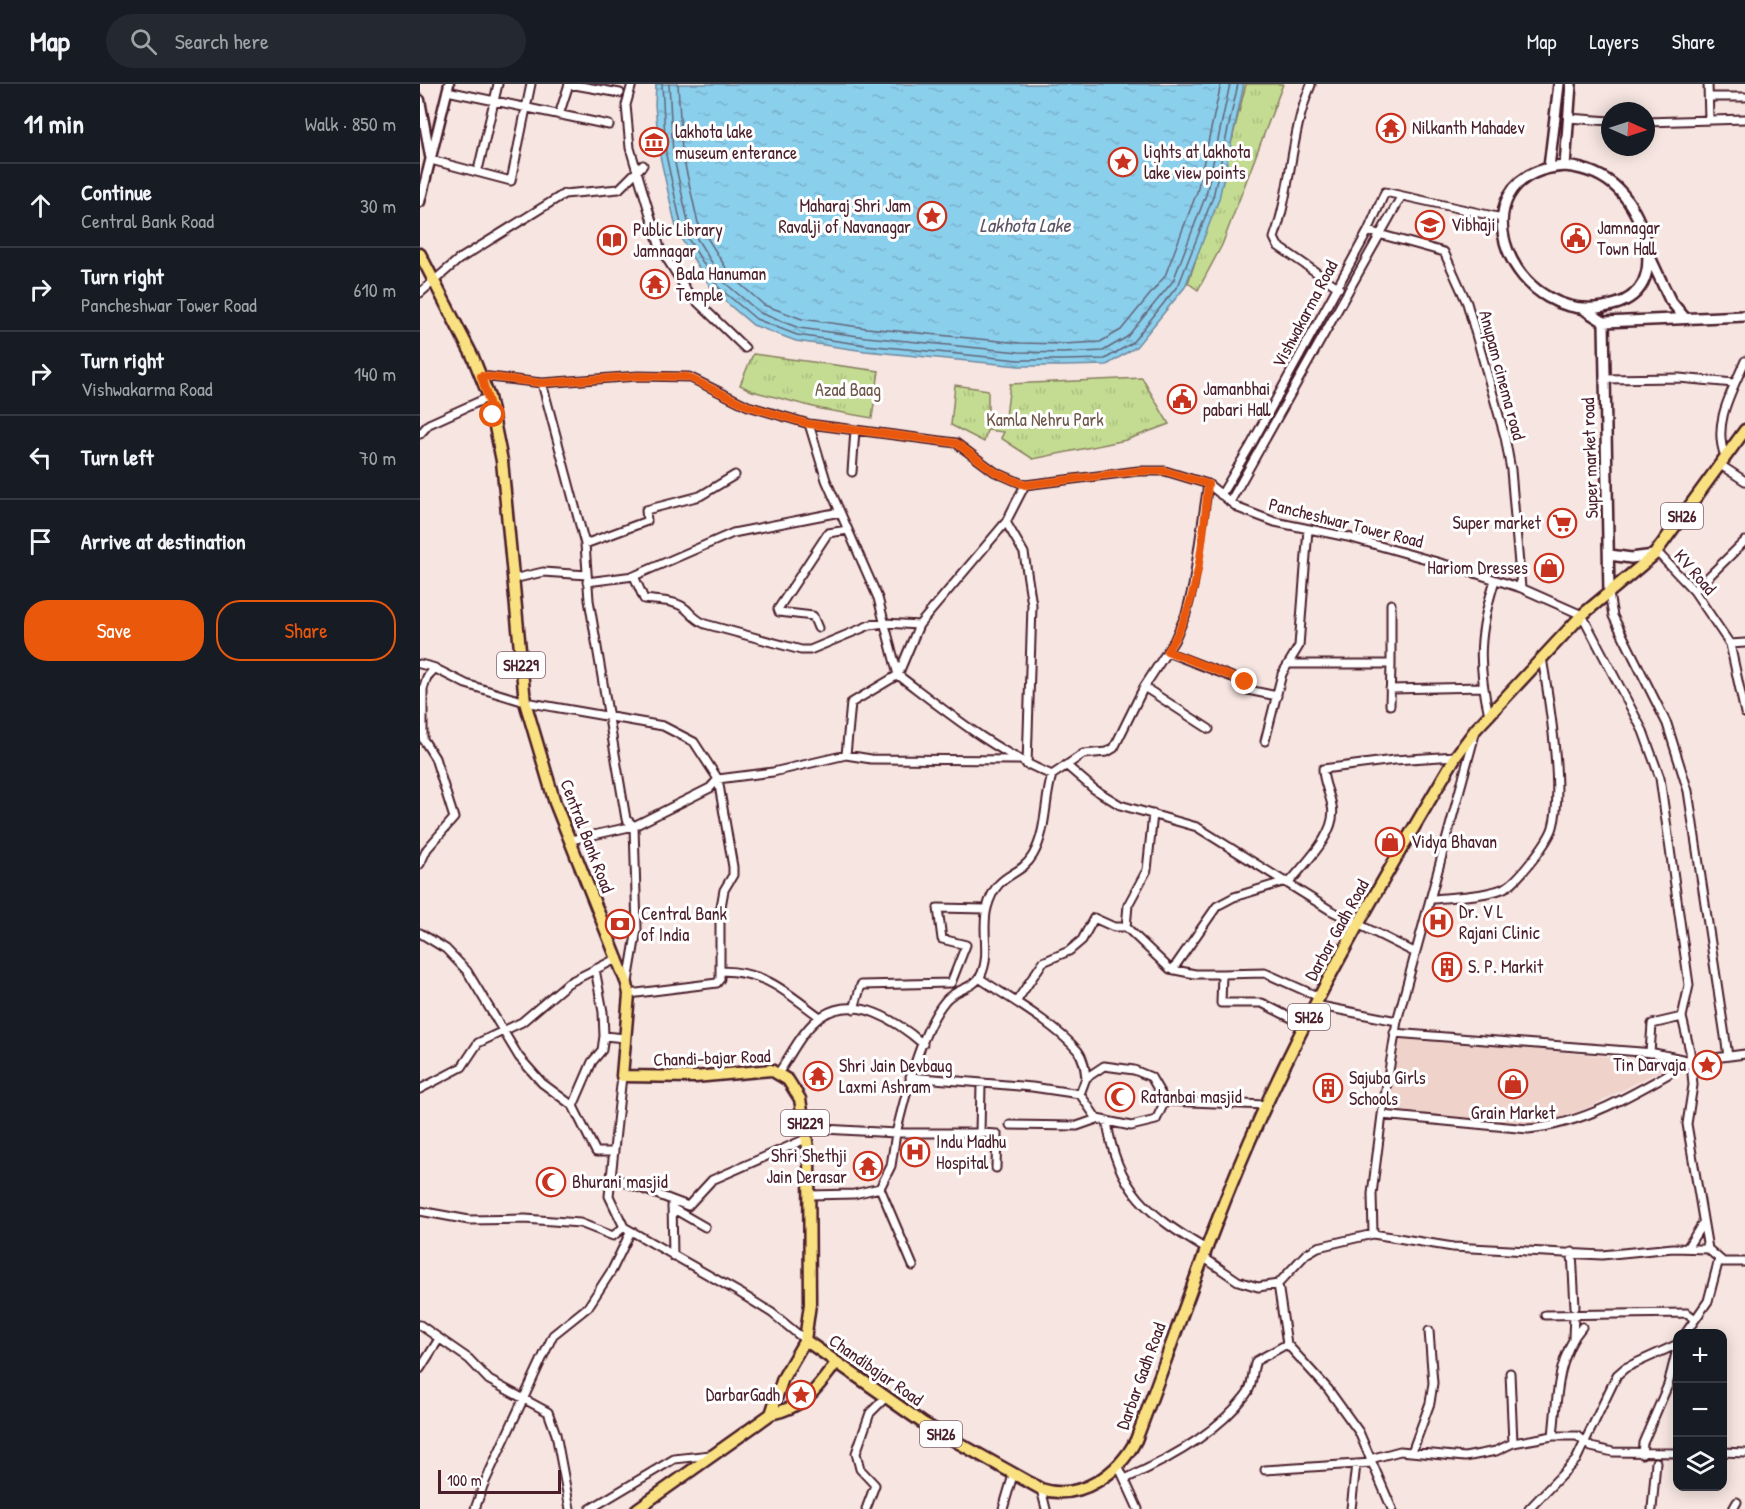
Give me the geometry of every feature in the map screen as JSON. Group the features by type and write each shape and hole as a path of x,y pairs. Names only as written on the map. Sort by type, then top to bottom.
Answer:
{"main road":[{"path":"1549,167 1559,84"},
{"path":"1565,166 1571,84"},
{"path":"1684,317 1670,300 1649,255 1640,219 1617,188 1582,168 1565,166 1549,167 1515,184 1507,197 1502,218 1508,253 1521,276 1549,298 1585,310 1604,322 1745,316"},
{"name":"Central Bank Road","path":"420,254 435,280 489,397 502,461 525,702 538,752 628,989 622,1076"},
{"path":"1585,310 1620,303 1645,274 1649,255"},
{"name":"Super market road","path":"1604,322 1609,594"},
{"name":"SH26","path":"1609,594 1656,553 1745,430"},
{"path":"1610,555 1631,558 1656,553"},
{"name":"Darbar Gadh Road","path":"1091,1486 1129,1454 1136,1440 1204,1253 1266,1106 1317,1001 1456,756 1476,729 1582,615 1609,594"},
{"name":"Chandi-bajar Road","path":"622,1076 695,1077 756,1070 779,1072 795,1088 807,1133 810,1195 810,1304 805,1340"},
{"path":"771,1414 776,1394 805,1340"},
{"name":"Chandibajar Road","path":"805,1340 923,1423 1012,1475 1041,1489 1065,1492 1091,1486"},
{"path":"637,1509 771,1414 789,1410 803,1403 836,1364"}],"street":[{"path":"479,166 498,84"},
{"path":"431,160 511,181 531,84"},
{"path":"559,115 569,84 620,93"},
{"path":"632,84 626,105 630,148 660,248 689,294 745,348"},
{"path":"1708,84 1709,120"},
{"path":"1311,85 1300,119 1284,210 1274,238 1278,246 1346,293"},
{"path":"420,202 448,87 495,103 609,125"},
{"path":"1708,97 1745,97"},
{"path":"420,100 431,160"},
{"path":"1568,118 1601,120"},
{"path":"1655,122 1745,119"},
{"path":"420,293 458,260 564,194 619,189 643,165"},
{"name":"Vishwakarma Road","path":"1221,495 1251,445 1368,231 1386,192 1502,218"},
{"name":"Vishwakarma Road","path":"1230,502 1401,197"},
{"name":"Anupam cinema road","path":"1368,231 1444,252 1467,303 1505,437 1511,470 1521,588"},
{"path":"1745,362 1734,383 1719,436 1722,460 1745,481"},
{"path":"481,376 542,383 638,376 688,377 748,406 809,424 956,443 995,472 1025,485 1006,522 919,625 898,675 851,703 846,755"},
{"path":"1604,379 1679,378 1734,383"},
{"path":"420,664 435,668 466,684 525,702 607,716 663,726 694,742 718,779 734,871 724,890 720,912 721,971 717,983 628,989 637,929 634,826 626,819 621,776 607,716 587,579 585,544 542,383"},
{"path":"420,435 429,424 489,397"},
{"path":"809,424 840,512 885,622 898,675 978,736 1027,765 1052,775"},
{"path":"852,472 855,430"},
{"name":"Pancheshwar Tower Road","path":"1025,485 1138,471 1165,471 1208,484 1230,502 1252,515 1348,537 1495,580 1521,588 1582,615"},
{"path":"585,544 647,521 646,510 700,496 735,476"},
{"path":"913,1266 880,1188 891,1166 896,1133 910,1077 943,1002 980,978 986,957 986,909 1000,880 1024,866 1032,856 1044,820 1052,775 1083,754 1112,750 1144,687 1186,615 1193,586 1208,484"},
{"path":"513,579 543,572 587,579 634,576 733,533 840,512"},
{"path":"1006,522 1024,553 1032,604 1027,765"},
{"path":"1265,741 1282,674 1299,646 1308,529"},
{"path":"818,628 813,616 779,612 778,609 828,533 848,530"},
{"path":"1694,591 1745,541"},
{"name":"KV Road","path":"1656,553 1694,591 1730,644 1745,713"},
{"path":"634,576 644,599 678,605 694,619 705,624 801,650 810,650 870,625 885,622 919,625"},
{"path":"1489,715 1483,687 1482,619 1495,580"},
{"path":"1609,594 1613,616 1667,724 1688,791 1728,1056"},
{"path":"1390,705 1391,604"},
{"path":"1582,615 1614,672 1655,759 1665,810 1689,985 1682,1017 1691,1061 1693,1085 1687,1124 1708,1249 1719,1259 1745,1262"},
{"path":"1730,644 1745,643"},
{"path":"1167,651 1245,682 1243,689 1277,696"},
{"path":"1432,899 1497,890 1508,886 1551,832 1556,787 1549,698 1542,658"},
{"path":"1288,664 1391,664"},
{"path":"420,864 427,849 454,818 435,758 423,739 423,689 427,677 435,668"},
{"path":"1144,687 1209,729"},
{"path":"1390,689 1483,687"},
{"path":"1373,1234 1371,1194 1394,1033 1476,729"},
{"path":"571,840 634,826 710,788 718,779 773,772 846,755 871,759 1020,760"},
{"path":"1173,969 1217,906 1234,897 1287,882 1323,839 1331,823 1333,808 1322,772 1324,768 1456,756"},
{"path":"1066,765 1094,789 1120,805 1197,827 1330,910 1414,952"},
{"path":"1126,927 1128,905 1147,870 1153,814"},
{"path":"854,1009 861,985 951,983 966,945 942,939 938,908 986,909"},
{"path":"1016,1002 1043,962 1069,951 1082,940 1094,918 1114,927 1126,927 1162,964 1173,969 1195,974 1265,973 1317,1001 1397,1021"},
{"path":"420,933 446,949 467,971 519,1057 542,1083 573,1106 597,1152 614,1152"},
{"path":"420,1089 462,1067 478,1043 522,1022 568,983 618,958"},
{"path":"573,1106 592,1062 602,1050 603,1012 595,969"},
{"path":"721,971 742,972 764,977 820,1017"},
{"path":"1222,974 1221,1003 1262,1003 1305,1025"},
{"path":"980,978 1016,1002 1078,1051 1086,1078 1080,1094"},
{"path":"779,1072 820,1017 841,1009 871,1011 891,1020 923,1044"},
{"path":"1650,1053 1652,1024 1682,1017"},
{"path":"1394,1033 1650,1053 1691,1061 1745,1054"},
{"path":"604,1036 625,1038"},
{"path":"1382,1115 1528,1129 1549,1127 1599,1109 1691,1061"},
{"path":"1086,1078 1104,1066 1134,1070 1151,1077 1165,1101"},
{"name":"Central Bank Road","path":"622,1076 609,1196 627,1229"},
{"path":"910,1077 1080,1094"},
{"path":"980,1133 981,1084"},
{"path":"1080,1094 1097,1119"},
{"path":"1165,1101 1266,1106"},
{"path":"1010,1125 1077,1126 1097,1119 1131,1126 1156,1120 1165,1101"},
{"path":"1107,1121 1111,1152 1136,1196 1164,1224 1248,1285 1278,1284 1306,1254 1318,1247 1373,1234 1453,1247 1602,1255 1687,1248 1708,1249"},
{"path":"672,1205 688,1206 712,1180 807,1133 997,1134 996,1168"},
{"path":"611,1176 672,1205 705,1227"},
{"path":"810,1195 854,1194 880,1188"},
{"path":"672,1205 673,1256"},
{"path":"420,1211 469,1220 525,1219 580,1223 613,1236 627,1229"},
{"path":"1687,1248 1704,1223"},
{"path":"627,1229 772,1313 805,1340"},
{"path":"476,1509 483,1486 553,1335 588,1306 612,1270 627,1229"},
{"path":"1553,1436 1559,1384 1573,1338 1572,1252"},
{"path":"1688,1329 1708,1301 1719,1259"},
{"path":"1278,1284 1287,1344 1344,1410 1359,1432 1392,1509"},
{"path":"1545,1315 1574,1311 1687,1313 1695,1319"},
{"path":"420,1325 469,1359 489,1380 542,1408 551,1416 570,1509"},
{"path":"1573,1338 1582,1327"},
{"path":"1412,1452 1430,1403 1433,1383 1429,1331"},
{"path":"420,1369 439,1339"},
{"path":"1125,1479 1160,1464 1225,1416 1246,1396 1256,1361 1287,1344"},
{"path":"1529,1509 1570,1468 1585,1443 1617,1375 1625,1368 1673,1346"},
{"path":"1642,1454 1643,1443 1668,1385 1673,1362"},
{"path":"1510,1373 1513,1443"},
{"path":"866,1509 875,1485 860,1469 856,1453 866,1431 870,1413 886,1397"},
{"path":"1265,1470 1356,1464 1371,1461 1394,1451 1465,1457 1496,1451 1513,1443 1553,1436 1577,1436 1585,1443 1613,1452 1673,1453"},
{"path":"1727,1452 1745,1453"},
{"path":"591,1509 674,1459 712,1455"},
{"path":"1652,1509 1656,1462"},
{"path":"1351,1509 1356,1464"},
{"path":"1118,1465 1138,1509"},
{"path":"1003,1509 1012,1475"},
{"path":"1041,1489 1046,1509"}],"shaded area":[{"name":"Grain Market","path":"1393,1033 1672,1064 1592,1106 1547,1125 1430,1118 1386,1109"}],"green space":[{"path":"1246,84 1283,84 1222,245 1198,290 1188,283 1219,191"},
{"name":"Azad Baag","path":"753,354 879,371 872,418 821,409 752,391 740,385"},
{"name":"Kamla Nehru Park","path":"1142,378 1169,424 1126,440 1033,459 1001,438 1004,432 987,430 984,442 951,425 955,385 988,390 988,423 1005,425 1010,384"}],"water":[{"name":"Lakhota Lake","path":"656,84 1244,84 1219,199 1185,287 1136,347 1107,365 1019,366 865,351 796,341 753,325 713,291 677,232 660,156 655,105"}],"place":[{"name":"Nilkanth Mahadev","path":"1391,128"},
{"name":"lakhota lake museum enterance","path":"654,142"},
{"name":"lights at lakhota lake view points","path":"1123,162"},
{"name":"Maharaj Shri Jam Ravalji of Navanagar","path":"932,216"},
{"name":"Vibhaji","path":"1430,225"},
{"name":"Jamnagar Town Hall","path":"1576,238"},
{"name":"Public Library Jamnagar","path":"612,240"},
{"name":"Bala Hanuman Temple","path":"655,284"},
{"name":"Jamanbhai pabari Hall","path":"1182,399"},
{"name":"Super market","path":"1562,523"},
{"name":"Hariom Dresses","path":"1549,568"},
{"name":"Vidya Bhavan","path":"1390,842"},
{"name":"Dr. V L Rajani Clinic","path":"1438,922"},
{"name":"Central Bank of India","path":"620,924"},
{"name":"S. P. Markit","path":"1447,967"},
{"name":"Tin Darvaja","path":"1707,1065"},
{"name":"Shri Jain Devbaug Laxmi Ashram","path":"818,1076"},
{"name":"Grain Market","path":"1513,1084"},
{"name":"Sajuba Girls Schools","path":"1328,1088"},
{"name":"Ratanbai masjid","path":"1120,1097"},
{"name":"Indu Madhu Hospital","path":"915,1152"},
{"name":"Shri Shethji Jain Derasar","path":"868,1166"},
{"name":"Bhurani masjid","path":"551,1182"},
{"name":"DarbarGadh","path":"801,1395"}],"route":[{"path":"493,415 481,376 542,383 552,380 638,376 688,377 748,406 809,424 956,443 995,472 1025,485 1138,471 1165,471 1208,484 1193,586 1186,615 1167,651 1245,682"}]}
